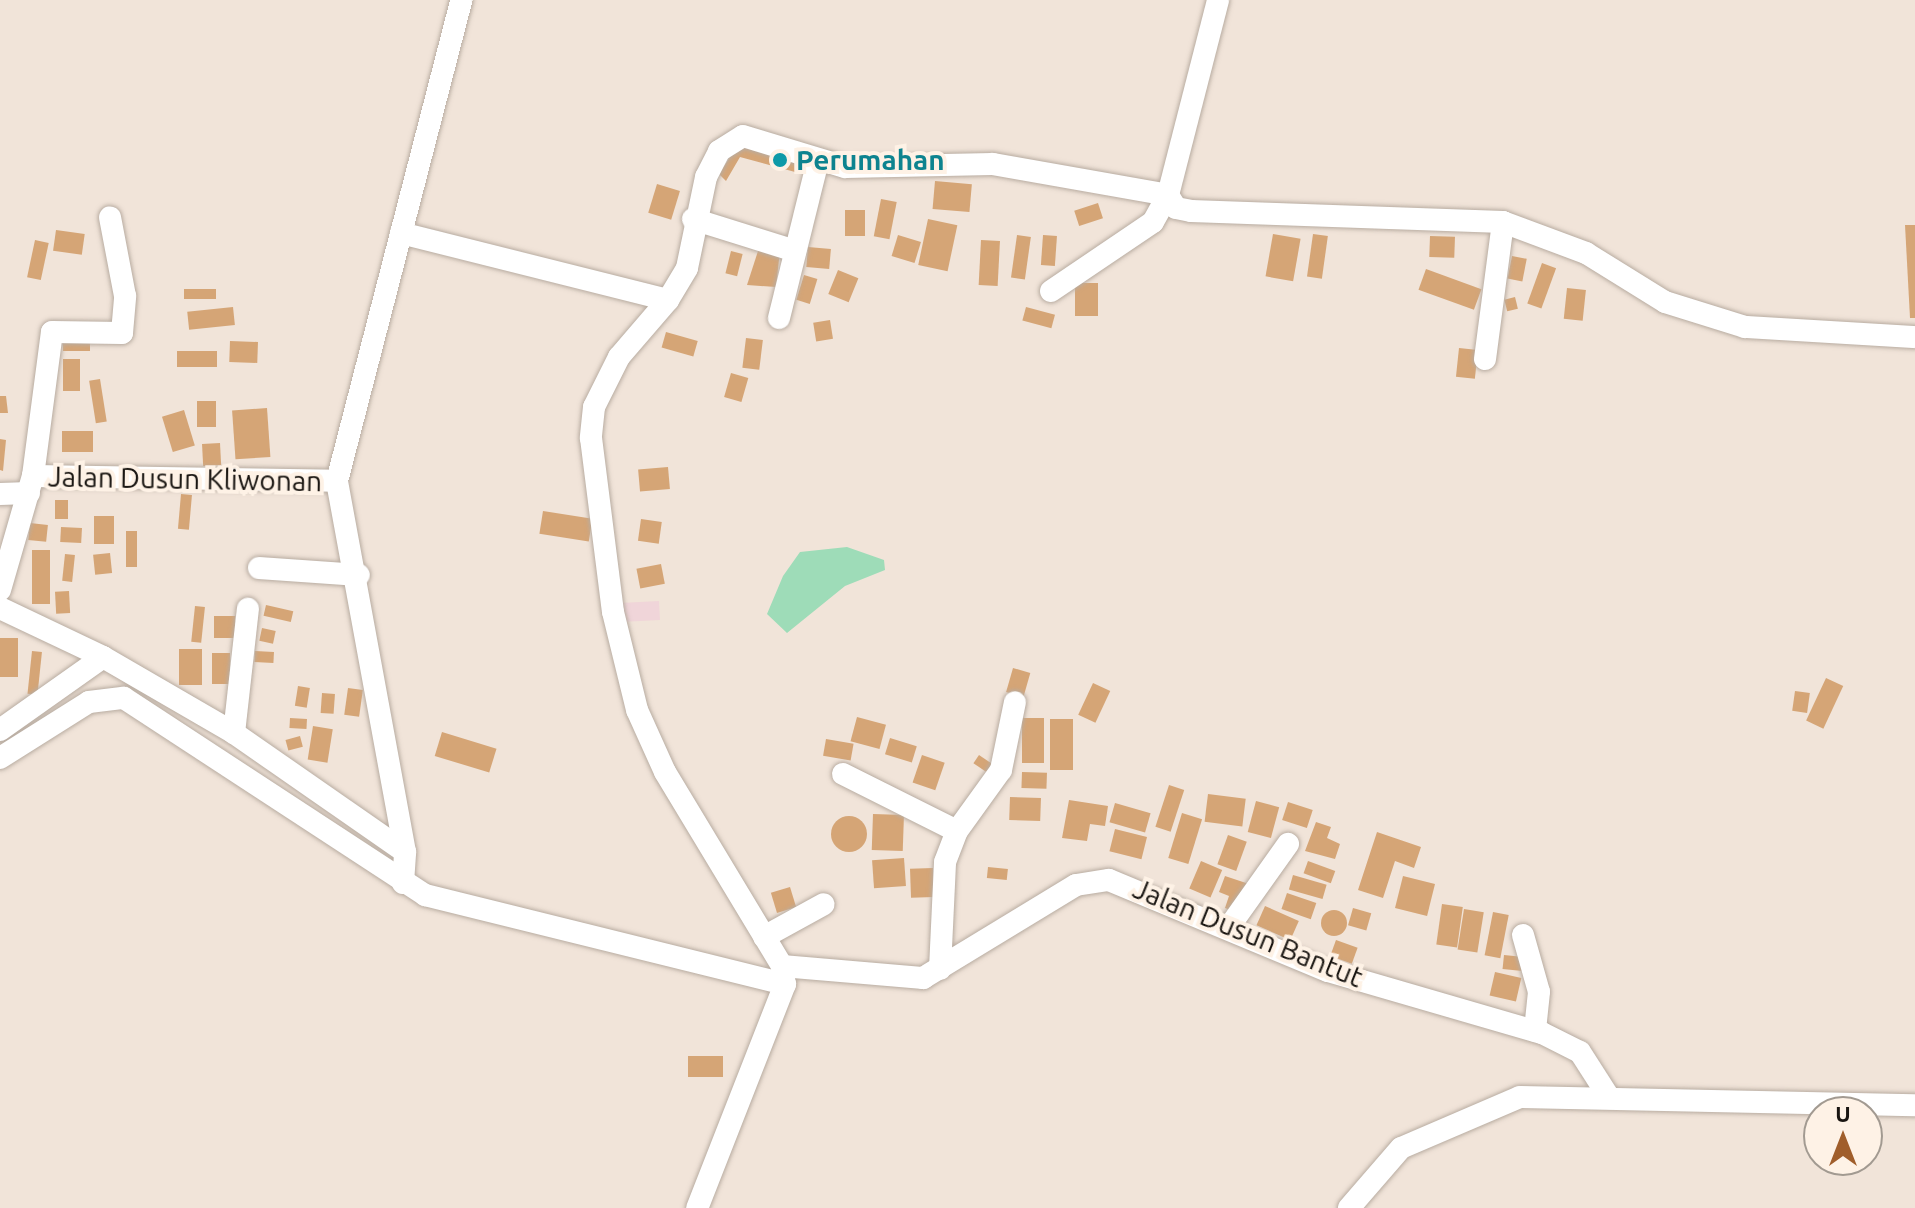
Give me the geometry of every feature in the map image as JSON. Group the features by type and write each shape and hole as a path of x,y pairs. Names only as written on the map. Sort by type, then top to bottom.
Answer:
{"street":[{"path":"404,869 359,575 337,481 461,0"},
{"path":"1051,291 1142,233 1168,195 1218,0"},
{"path":"697,1208 783,975 764,937 665,772 637,710 613,612 591,438 594,407 619,357 668,300 687,268 693,219 719,151 732,140 756,134 818,160 868,169 993,164 1168,195 1176,208 1191,211 1503,222 1586,253 1665,302 1745,327 1915,337"},
{"path":"779,318 818,160"},
{"path":"0,590 31,484 52,332 122,333 125,296 110,217"},
{"path":"693,219 795,251"},
{"path":"1485,359 1503,222"},
{"path":"401,233 668,300"},
{"name":"Jalan Dusun Kliwonan","path":"0,494 31,484 337,481"},
{"path":"259,568 359,575"},
{"path":"0,608 103,657 234,733 404,869"},
{"path":"234,733 248,609"},
{"path":"0,730 103,657"},
{"path":"0,758 89,702 124,698 404,869"},
{"path":"940,969 945,862 957,831 1001,770 1015,702"},
{"path":"25,714 40,733"},
{"path":"843,774 957,831"},
{"path":"1229,927 1288,844"},
{"name":"Jalan Dusun Bantut","path":"404,869 443,901 783,975 911,978 940,969 1087,882 1125,884 1328,971 1538,1032 1580,1052 1607,1094"},
{"path":"764,937 824,904"},
{"path":"1523,935 1539,992 1538,1032"},
{"path":"1349,1208 1401,1148 1449,1124 1520,1097 1607,1094 1915,1105"}],"shaded area":[{"path":"659,601 660,620 621,622 620,603"}],"green space":[{"path":"847,547 884,560 885,570 845,586 787,633 767,614 783,576 800,552"}],"building":[{"name":"Perumahan","path":"738,145 811,161 806,175 740,157 726,181 719,174"},
{"path":"935,181 972,184 969,212 933,209"},
{"path":"657,184 680,191 671,220 648,213"},
{"path":"881,199 897,202 889,239 874,236"},
{"path":"1098,203 1103,218 1079,226 1074,211"},
{"path":"845,210 865,210 865,236 845,236"},
{"path":"928,219 957,225 948,271 918,265"},
{"path":"1905,225 1915,225 1915,318 1910,318"},
{"path":"56,230 85,234 82,255 53,251"},
{"path":"1273,234 1301,239 1293,281 1266,276"},
{"path":"1313,234 1328,236 1322,279 1307,277"},
{"path":"898,235 921,242 915,263 892,256"},
{"path":"1017,235 1031,237 1025,280 1011,278"},
{"path":"1043,235 1057,236 1055,266 1041,265"},
{"path":"1430,236 1455,237 1454,258 1429,257"},
{"path":"35,240 49,243 41,280 27,277"},
{"path":"981,240 1000,241 998,286 979,285"},
{"path":"808,247 831,249 829,269 806,267"},
{"path":"759,248 780,251 776,287 747,285"},
{"path":"731,251 743,254 737,276 725,273"},
{"path":"1512,256 1527,259 1522,281 1508,279"},
{"path":"1542,263 1556,268 1541,309 1527,303"},
{"path":"1426,269 1481,289 1474,310 1418,290"},
{"path":"838,270 858,278 849,302 828,294"},
{"path":"804,275 817,279 810,304 796,300"},
{"path":"1075,283 1098,283 1098,316 1075,316"},
{"path":"1567,288 1586,290 1583,321 1564,319"},
{"path":"184,289 216,289 216,299 184,299"},
{"path":"1515,297 1518,309 1507,311 1504,300"},
{"path":"233,307 235,325 189,330 187,312"},
{"path":"1026,307 1055,315 1051,328 1022,321"},
{"path":"830,320 833,339 816,341 813,323"},
{"path":"666,332 698,341 693,356 662,347"},
{"path":"63,334 90,334 90,351 63,351"},
{"path":"746,338 763,340 759,370 742,368"},
{"path":"230,341 258,342 257,363 229,362"},
{"path":"1459,348 1478,350 1475,379 1456,377"},
{"path":"177,351 217,351 217,367 177,367"},
{"path":"63,359 80,359 80,391 63,391"},
{"path":"731,373 748,378 741,402 724,397"},
{"path":"100,379 107,421 96,423 89,381"},
{"path":"0,396 6,396 8,413 0,413"},
{"path":"197,401 216,401 216,427 197,427"},
{"path":"267,408 270,457 236,459 232,410"},
{"path":"184,410 195,445 173,452 162,417"},
{"path":"62,431 93,431 93,452 62,452"},
{"path":"0,439 6,440 3,471 0,470"},
{"path":"220,443 221,465 203,466 202,444"},
{"path":"668,467 670,489 640,492 638,470"},
{"path":"181,494 192,495 189,530 178,529"},
{"path":"55,500 68,500 68,519 55,519"},
{"path":"543,511 592,519 589,542 539,534"},
{"path":"94,516 114,516 114,544 94,544"},
{"path":"641,519 662,522 659,544 638,541"},
{"path":"30,523 48,525 46,542 28,540"},
{"path":"61,527 82,528 81,543 60,542"},
{"path":"126,531 137,531 137,567 126,567"},
{"path":"32,550 50,550 50,604 32,604"},
{"path":"110,553 112,573 95,575 93,555"},
{"path":"65,554 75,555 72,582 62,581"},
{"path":"661,564 665,584 640,588 636,569"},
{"path":"69,591 70,613 56,614 55,592"},
{"path":"266,605 293,611 291,622 264,616"},
{"path":"195,606 205,607 201,643 191,642"},
{"path":"214,616 235,616 235,638 214,638"},
{"path":"262,628 276,631 273,644 259,641"},
{"path":"0,638 18,638 18,677 0,677"},
{"path":"179,649 202,649 202,685 179,685"},
{"path":"32,651 42,652 37,695 28,694"},
{"path":"255,651 274,652 273,663 254,662"},
{"path":"212,653 230,653 230,684 212,684"},
{"path":"1013,668 1030,673 1023,697 1006,692"},
{"path":"1826,678 1843,686 1823,729 1806,721"},
{"path":"1093,683 1110,691 1095,723 1078,715"},
{"path":"298,686 310,688 307,708 295,706"},
{"path":"348,688 363,690 359,717 344,715"},
{"path":"1795,691 1810,693 1807,713 1792,711"},
{"path":"322,693 335,694 334,714 321,713"},
{"path":"857,717 886,725 880,749 851,741"},
{"path":"290,718 307,719 306,729 289,728"},
{"path":"1022,718 1044,718 1044,763 1022,763"},
{"path":"1050,719 1073,719 1073,770 1050,770"},
{"path":"313,726 333,729 327,763 308,760"},
{"path":"442,732 497,749 489,773 435,756"},
{"path":"300,736 303,747 288,751 286,740"},
{"path":"890,738 917,746 912,762 885,754"},
{"path":"826,739 854,744 851,761 823,756"},
{"path":"922,755 945,763 935,790 913,782"},
{"path":"979,755 997,767 992,776 973,763"},
{"path":"1022,772 1047,773 1046,789 1021,788"},
{"path":"1169,785 1184,790 1171,832 1155,827"},
{"path":"1208,794 1246,799 1242,826 1205,822"},
{"path":"1010,797 1041,798 1040,821 1009,820"},
{"path":"1069,800 1108,806 1105,826 1090,824 1087,841 1062,838"},
{"path":"1256,801 1279,807 1271,838 1248,832"},
{"path":"1288,802 1313,810 1307,828 1282,820"},
{"path":"1115,803 1151,813 1145,832 1109,822"},
{"path":"1182,813 1202,819 1188,864 1168,858"},
{"path":"873,814 904,815 903,851 872,850"},
{"path":"849,816 862,821 867,834 862,847 849,852 836,847 831,834 836,821"},
{"path":"1316,822 1331,827 1327,838 1340,844 1335,859 1305,851"},
{"path":"1115,829 1147,837 1141,859 1109,851"},
{"path":"1377,832 1421,847 1414,868 1395,861 1383,898 1358,890"},
{"path":"1228,835 1247,842 1236,871 1217,864"},
{"path":"904,858 906,886 874,888 872,860"},
{"path":"1201,861 1222,870 1210,898 1189,889"},
{"path":"1308,861 1335,871 1331,883 1304,873"},
{"path":"988,867 1008,869 1007,880 987,878"},
{"path":"933,868 934,897 911,898 910,869"},
{"path":"1293,875 1327,885 1323,899 1289,889"},
{"path":"1225,876 1249,884 1236,912 1225,908 1229,896 1219,892"},
{"path":"1403,876 1435,884 1427,916 1395,908"},
{"path":"790,887 796,907 777,913 771,893"},
{"path":"1287,893 1316,903 1311,919 1281,909"},
{"path":"1442,904 1463,907 1457,948 1436,945"},
{"path":"1265,906 1299,921 1290,940 1256,925"},
{"path":"1353,908 1371,913 1366,931 1348,925"},
{"path":"1464,909 1484,912 1477,953 1458,949"},
{"path":"1334,910 1343,914 1347,923 1343,932 1334,936 1325,932 1321,923 1325,914"},
{"path":"1493,912 1509,915 1500,958 1485,955"},
{"path":"1336,940 1358,948 1352,964 1330,956"},
{"path":"1504,955 1524,957 1522,971 1503,969"},
{"path":"1495,972 1521,978 1516,1001 1490,995"},
{"path":"688,1056 723,1056 723,1077 688,1077"}],"place":[{"name":"Perumahan","path":"780,160"}]}
